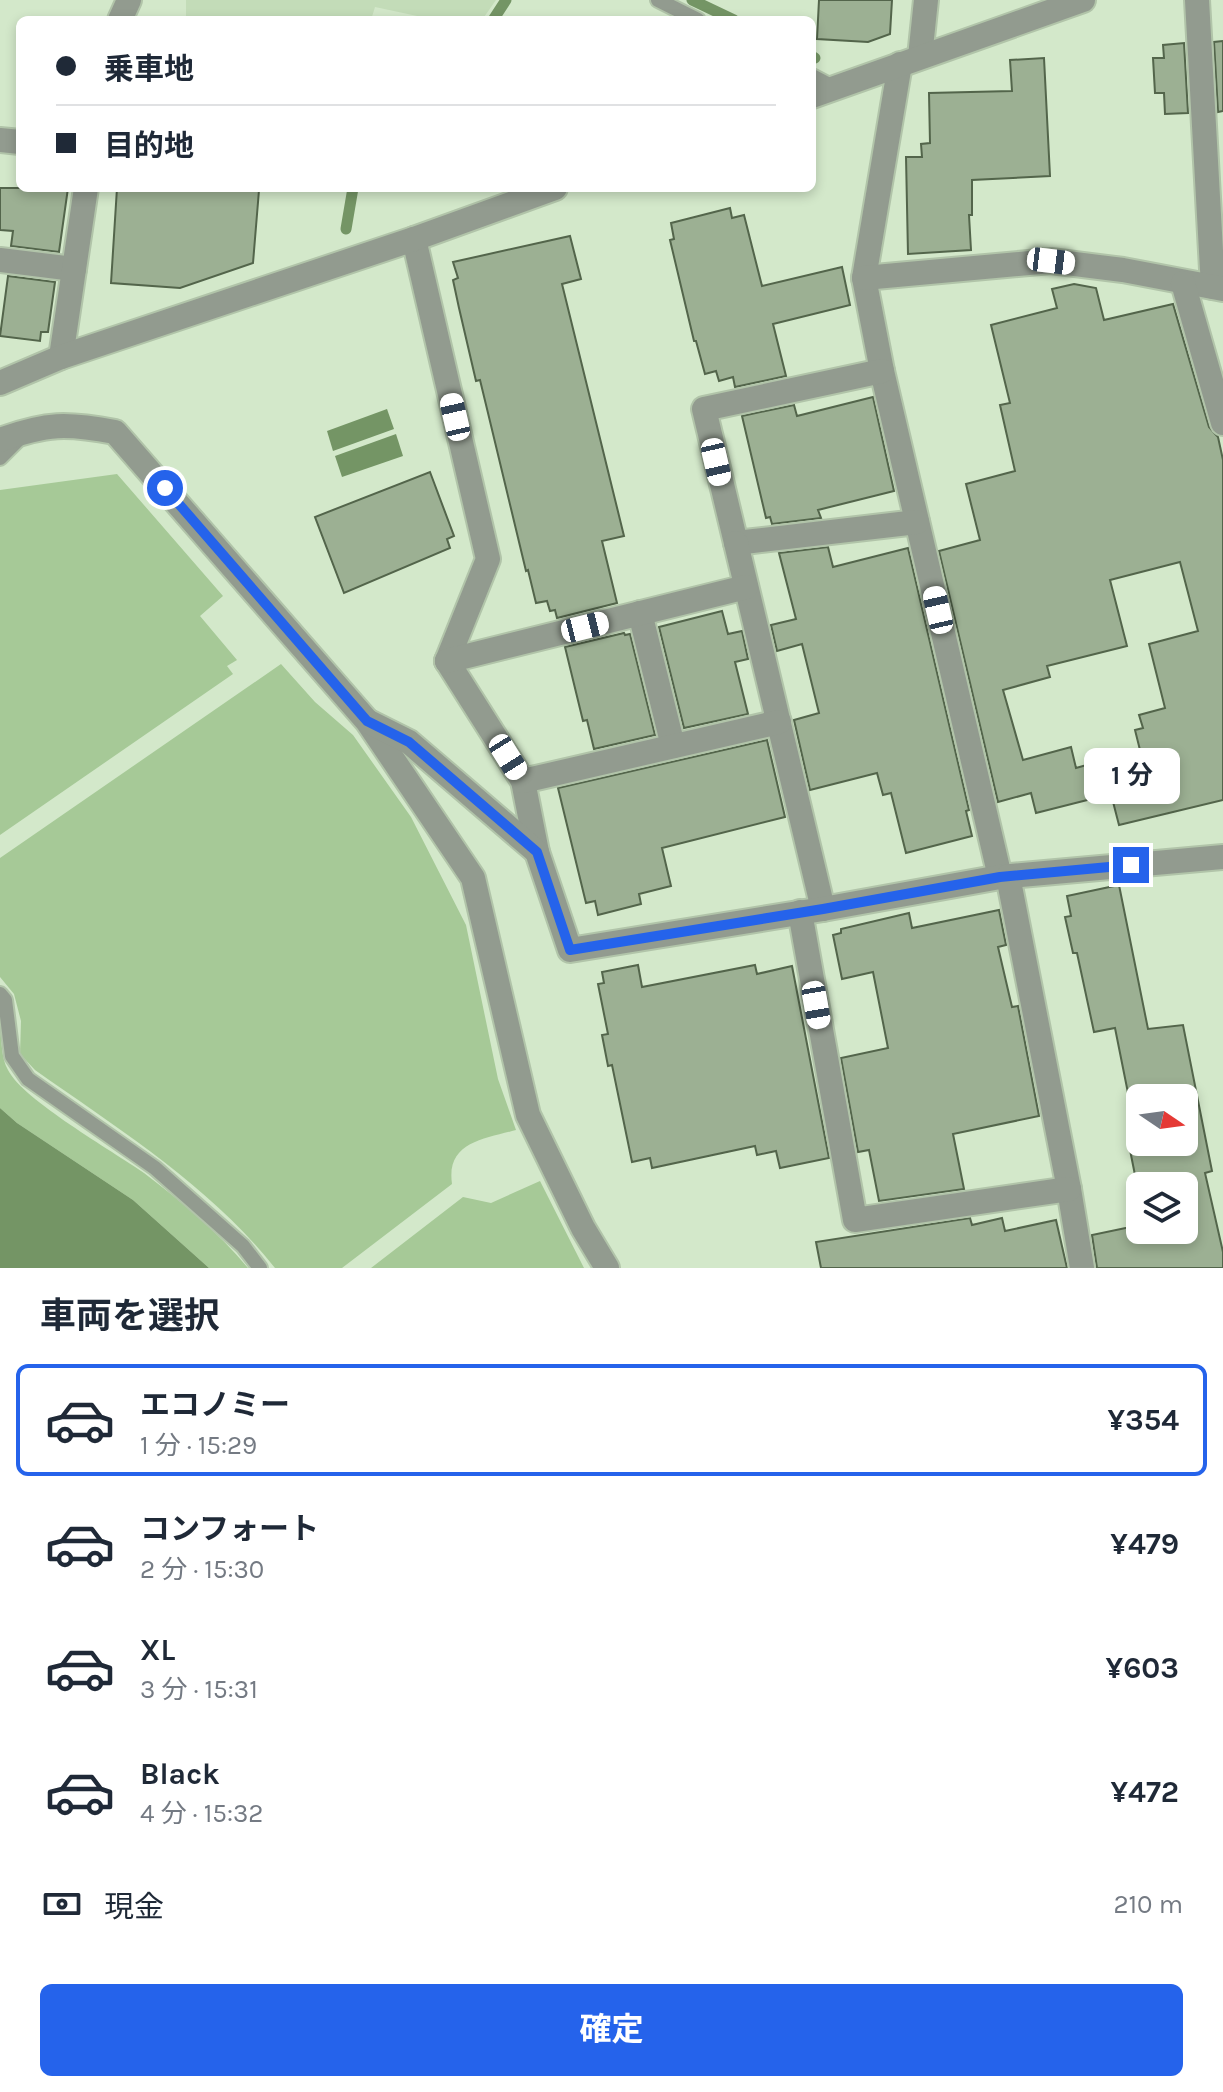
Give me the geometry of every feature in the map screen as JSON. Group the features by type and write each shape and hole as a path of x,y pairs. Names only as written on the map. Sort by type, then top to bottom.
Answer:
{"street":[{"path":"926,0 864,278 917,522 1004,876 1069,1189 1082,1268"},
{"path":"816,95 1083,0"},
{"path":"864,278 1051,261 1123,270 1218,288 1197,0"},
{"path":"61,357 85,192"},
{"path":"0,383 61,357 414,239 544,192"},
{"path":"414,239 488,559 447,661"},
{"path":"0,260 74,269"},
{"path":"1183,283 1223,423"},
{"path":"882,371 704,409 779,722 811,911 855,1220 1069,1189"},
{"path":"0,440 28,430 72,424 115,432 367,721 473,878 528,1115 583,1228 607,1268"},
{"path":"736,543 917,522"},
{"path":"447,661 746,587"},
{"path":"640,613 673,746"},
{"path":"447,661 523,781 537,852 570,950 1004,876 1223,857"},
{"path":"367,721 409,742 537,852"},
{"path":"523,781 779,722"}],"lane":[{"path":"658,0 690,16"},
{"path":"816,78 835,88"},
{"path":"0,458 28,430"},
{"path":"0,994 5,1000 12,1056 28,1079 155,1168 243,1246 260,1268"}],"shaded area":[{"path":"186,0 496,0 485,16 417,16 375,7 372,16 186,16"},
{"path":"387,409 394,429 333,451 327,431"},
{"path":"396,434 403,456 342,477 335,456"},
{"path":"117,474 223,596 200,616 237,660 227,666 233,674 0,835 0,490"},
{"path":"281,664 315,702 353,735 411,817 466,925 498,1079 516,1130 480,1140 461,1151 452,1170 452,1184 342,1268 275,1268 250,1238 193,1185 35,1070 20,1054 21,1021 14,994 0,977 0,858"},
{"path":"0,1028 8,1070 31,1096 172,1195 212,1230 248,1268 209,1268 133,1200 17,1123 0,1108"},
{"path":"0,1108 17,1123 133,1200 209,1268 0,1268"},
{"path":"540,1181 584,1268 371,1268 463,1197 491,1203"}],"building":[{"path":"819,0 892,0 890,34 868,42 817,39"},
{"path":"1223,41 1223,111 1218,112 1214,42"},
{"path":"1184,43 1188,113 1165,114 1164,93 1155,93 1153,58 1164,58 1163,45"},
{"path":"1044,58 1050,176 972,180 972,215 969,215 971,250 908,254 906,157 922,157 921,144 930,143 929,93 1012,91 1010,60"},
{"path":"0,188 16,188 16,192 67,192 59,252 11,246 13,231 0,230"},
{"path":"117,192 259,192 253,263 180,288 111,283"},
{"path":"730,208 732,218 744,215 762,286 842,267 850,305 773,324 786,376 735,387 733,377 719,381 716,371 705,374 670,240 674,239 671,223"},
{"path":"570,236 581,279 562,284 624,536 602,541 617,603 557,618 555,610 550,611 547,601 536,603 526,571 480,380 476,381 453,280 458,278 453,262"},
{"path":"8,276 55,282 48,332 41,332 40,341 0,336"},
{"path":"1074,284 1096,288 1104,320 1173,304 1209,427 1218,437 1223,460 1223,800 1119,825 1111,794 1036,813 1031,793 998,802 939,551 980,540 966,484 1015,471 1000,405 1010,403 991,325 1057,308 1052,289","holes":["1180,562 1198,631 1149,644 1165,708 1139,715 1143,728 1135,730 1140,750 1076,768 1071,747 1023,760 1003,690 1050,677 1047,666 1127,646 1110,580"]},
{"path":"873,397 894,491 818,510 821,518 772,524 770,517 766,518 742,416 794,405 797,416"},
{"path":"430,472 454,536 447,539 450,548 344,593 315,517"},
{"path":"828,547 833,567 908,548 969,810 966,811 972,836 906,853 891,793 883,795 877,773 810,790 794,720 819,713 802,644 777,651 771,625 796,619 779,553"},
{"path":"722,611 728,634 742,631 748,659 735,662 748,714 684,728 659,627"},
{"path":"630,634 655,735 594,749 587,720 583,721 565,647"},
{"path":"767,740 785,817 662,848 671,886 639,894 641,904 598,915 595,901 586,903 558,788"},
{"path":"1119,885 1148,1029 1183,1025 1195,1084 1126,1084 1115,1028 1094,1032 1077,953 1073,953 1065,917 1071,916 1067,896"},
{"path":"999,910 1006,945 998,947 1012,1007 1018,1006 1039,1116 953,1134 964,1189 879,1201 869,1150 858,1152 841,1058 888,1048 873,972 842,979 833,935 841,933 841,929 909,913 912,928"},
{"path":"638,965 642,987 755,965 757,974 792,966 829,1158 780,1168 776,1151 757,1155 755,1146 652,1168 650,1158 632,1162 612,1065 608,1066 602,1035 608,1034 598,984 604,983 602,972"},
{"path":"1198,1101 1212,1171 1205,1173 1223,1252 1223,1268 1097,1268 1092,1235 1126,1228 1126,1244 1198,1244 1198,1172 1134,1172 1131,1156 1198,1156"},
{"path":"970,1218 972,1225 1002,1218 1005,1231 1056,1220 1067,1268 821,1268 816,1242"}],"waterway":[{"path":"496,16 506,0"},
{"path":"692,0 726,16"},
{"path":"346,229 352,192"}],"route":[{"path":"165,488 367,721 409,742 537,852 570,950 1000,877 1131,865"}]}
